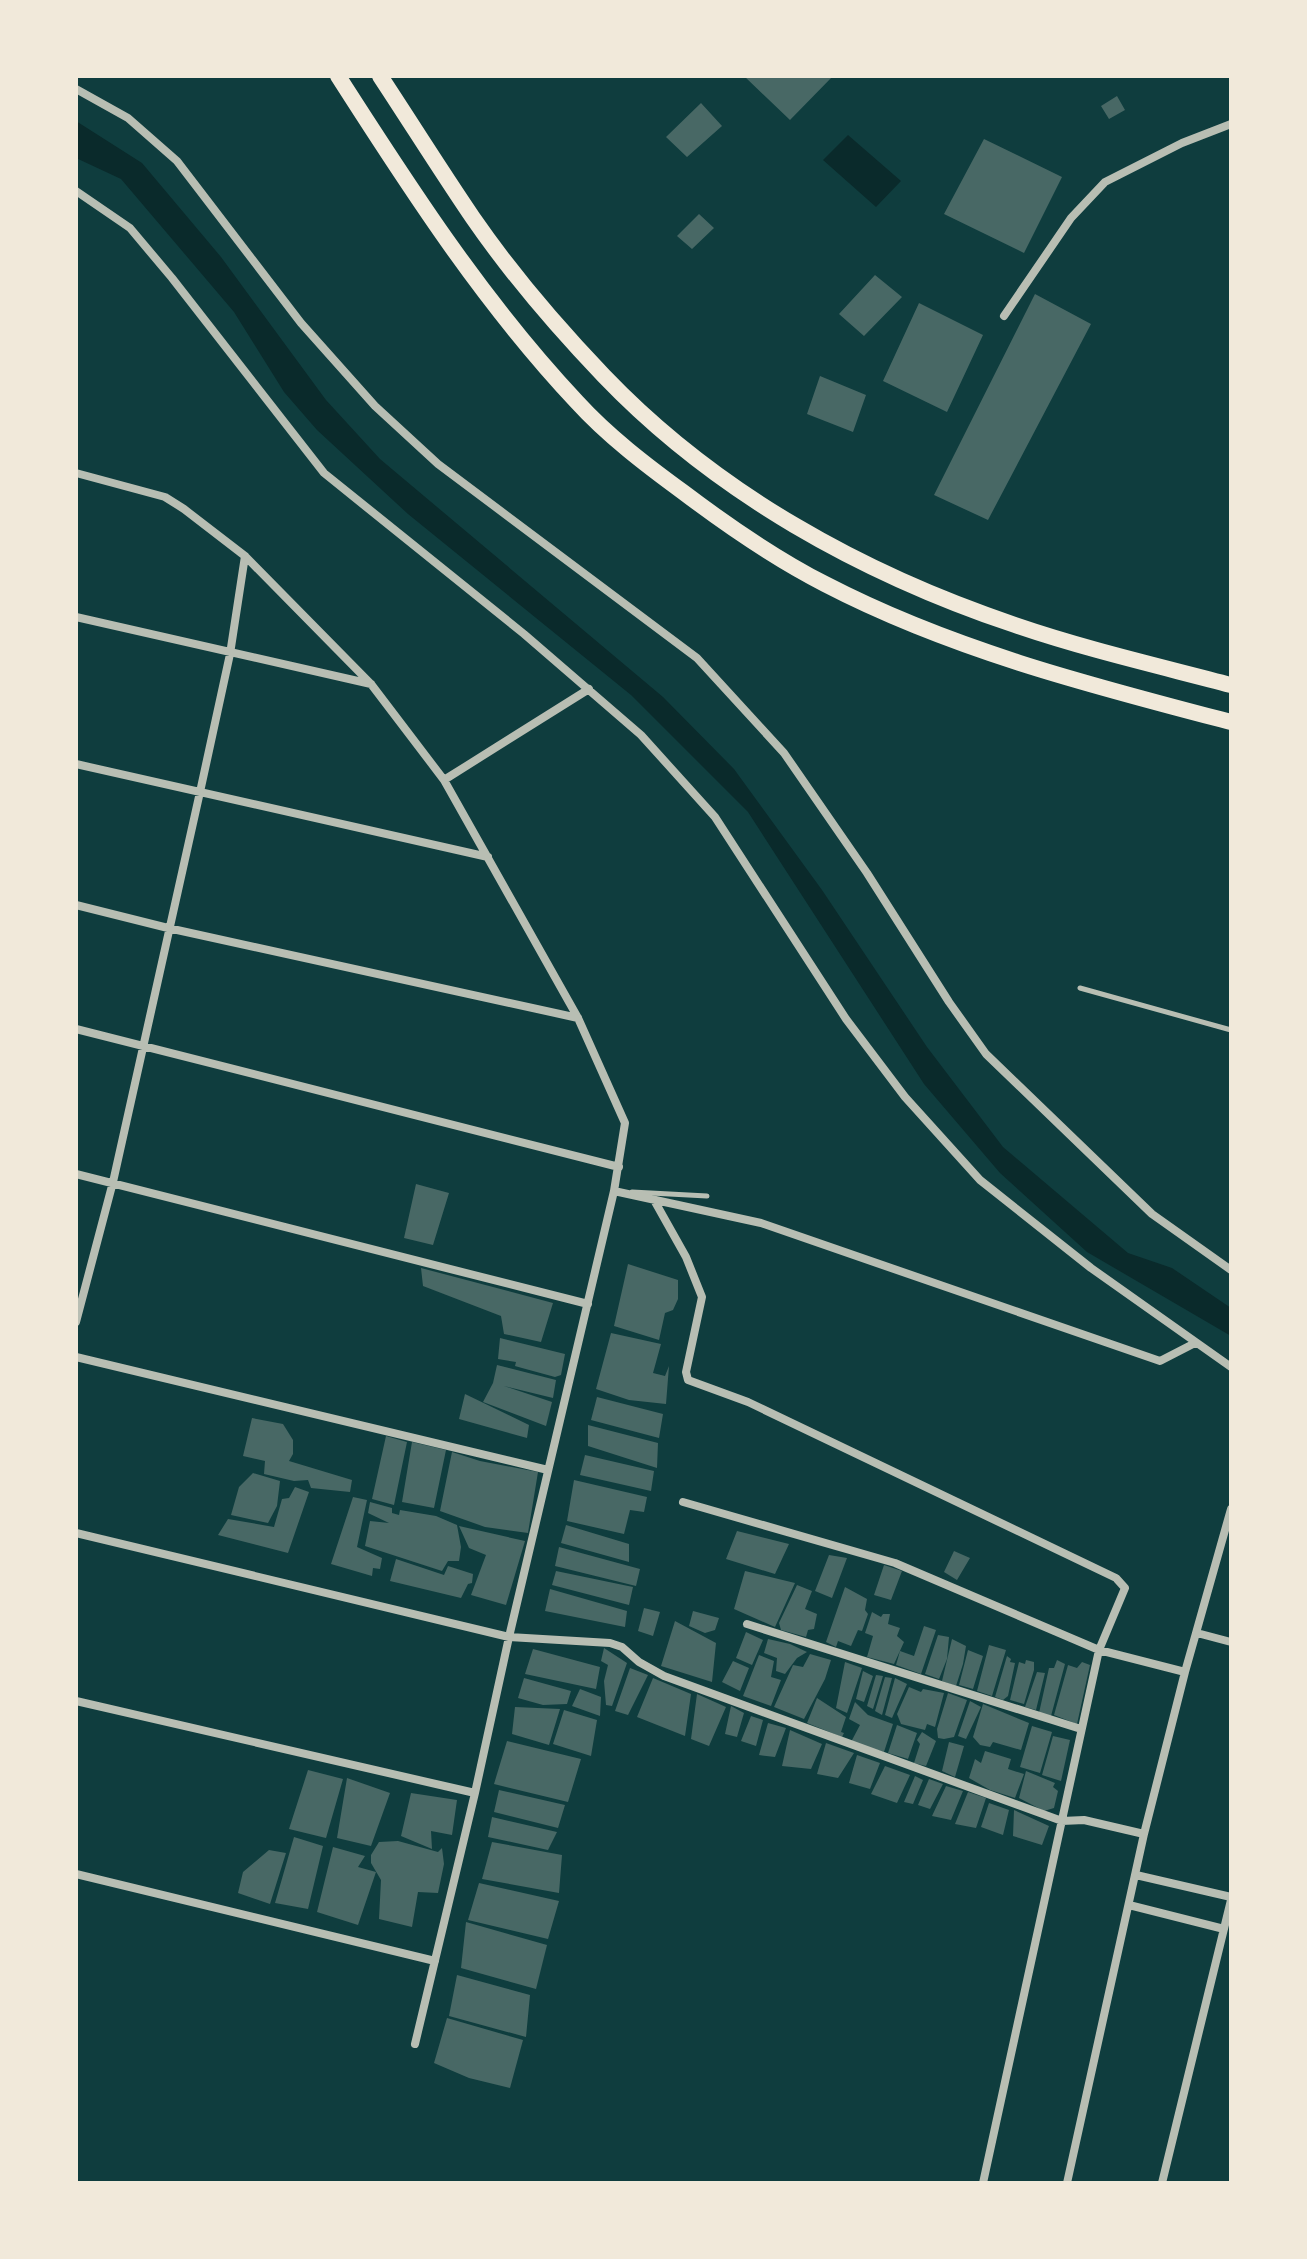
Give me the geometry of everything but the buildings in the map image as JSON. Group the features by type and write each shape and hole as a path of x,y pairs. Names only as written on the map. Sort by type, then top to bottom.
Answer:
{"main road":[{"path":"338,76 436,227 517,336 579,405 651,469 740,535 825,584 921,627 1035,668 1231,722"},
{"path":"380,76 475,220 534,296 605,377 687,452 820,541 898,580 1015,626 1231,685"}],"street":[{"path":"76,89 128,118 177,161 301,323 375,406 438,464 697,658 784,753 986,1054 1152,1214 1231,1270"},
{"path":"1004,316 1071,218 1105,182 1182,143 1231,124"},
{"path":"76,191 130,228 324,473 641,735 715,817 846,1019 905,1097 980,1180 1091,1268 1231,1367"},
{"path":"76,473 165,497 184,509 245,556 371,684 444,780 578,1018 625,1123 614,1191 415,2044"},
{"path":"76,1322 113,1182 200,792 230,654 245,556"},
{"path":"76,617 371,684"},
{"path":"444,780 589,689"},
{"path":"76,764 488,857"},
{"path":"76,905 578,1018"},
{"path":"76,1029 619,1167"},
{"path":"76,1174 588,1304"},
{"path":"614,1191 761,1223 1160,1361 1195,1343"},
{"path":"654,1200 686,1257 702,1297 686,1372 688,1380 748,1402 1116,1578 1125,1588 1099,1650 983,2183"},
{"path":"76,1357 548,1470"},
{"path":"683,1502 895,1563 1099,1650 1185,1672"},
{"path":"1067,2183 1144,1834 1231,1509"},
{"path":"76,1533 509,1637 610,1643 622,1647 639,1662 664,1676 1062,1821 1084,1820 1144,1834"},
{"path":"747,1624 1081,1729"},
{"path":"1197,1633 1231,1642"},
{"path":"76,1701 475,1793"},
{"path":"76,1874 435,1961"},
{"path":"1136,1875 1231,1899 1162,2183"},
{"path":"1129,1905 1224,1929"}],"lane":[{"path":"1080,988 1231,1030"},
{"path":"614,1191 707,1196"}],"water":[{"path":"76,121 142,163 221,257 326,400 380,459 663,697 734,769 822,890 927,1047 1003,1147 1128,1253 1172,1268 1231,1308 1231,1336 1087,1252 1000,1173 924,1084 748,812 631,695 408,514 317,430 284,392 234,312 121,179 76,158"},
{"path":"848,135 901,181 876,207 823,160"}]}
